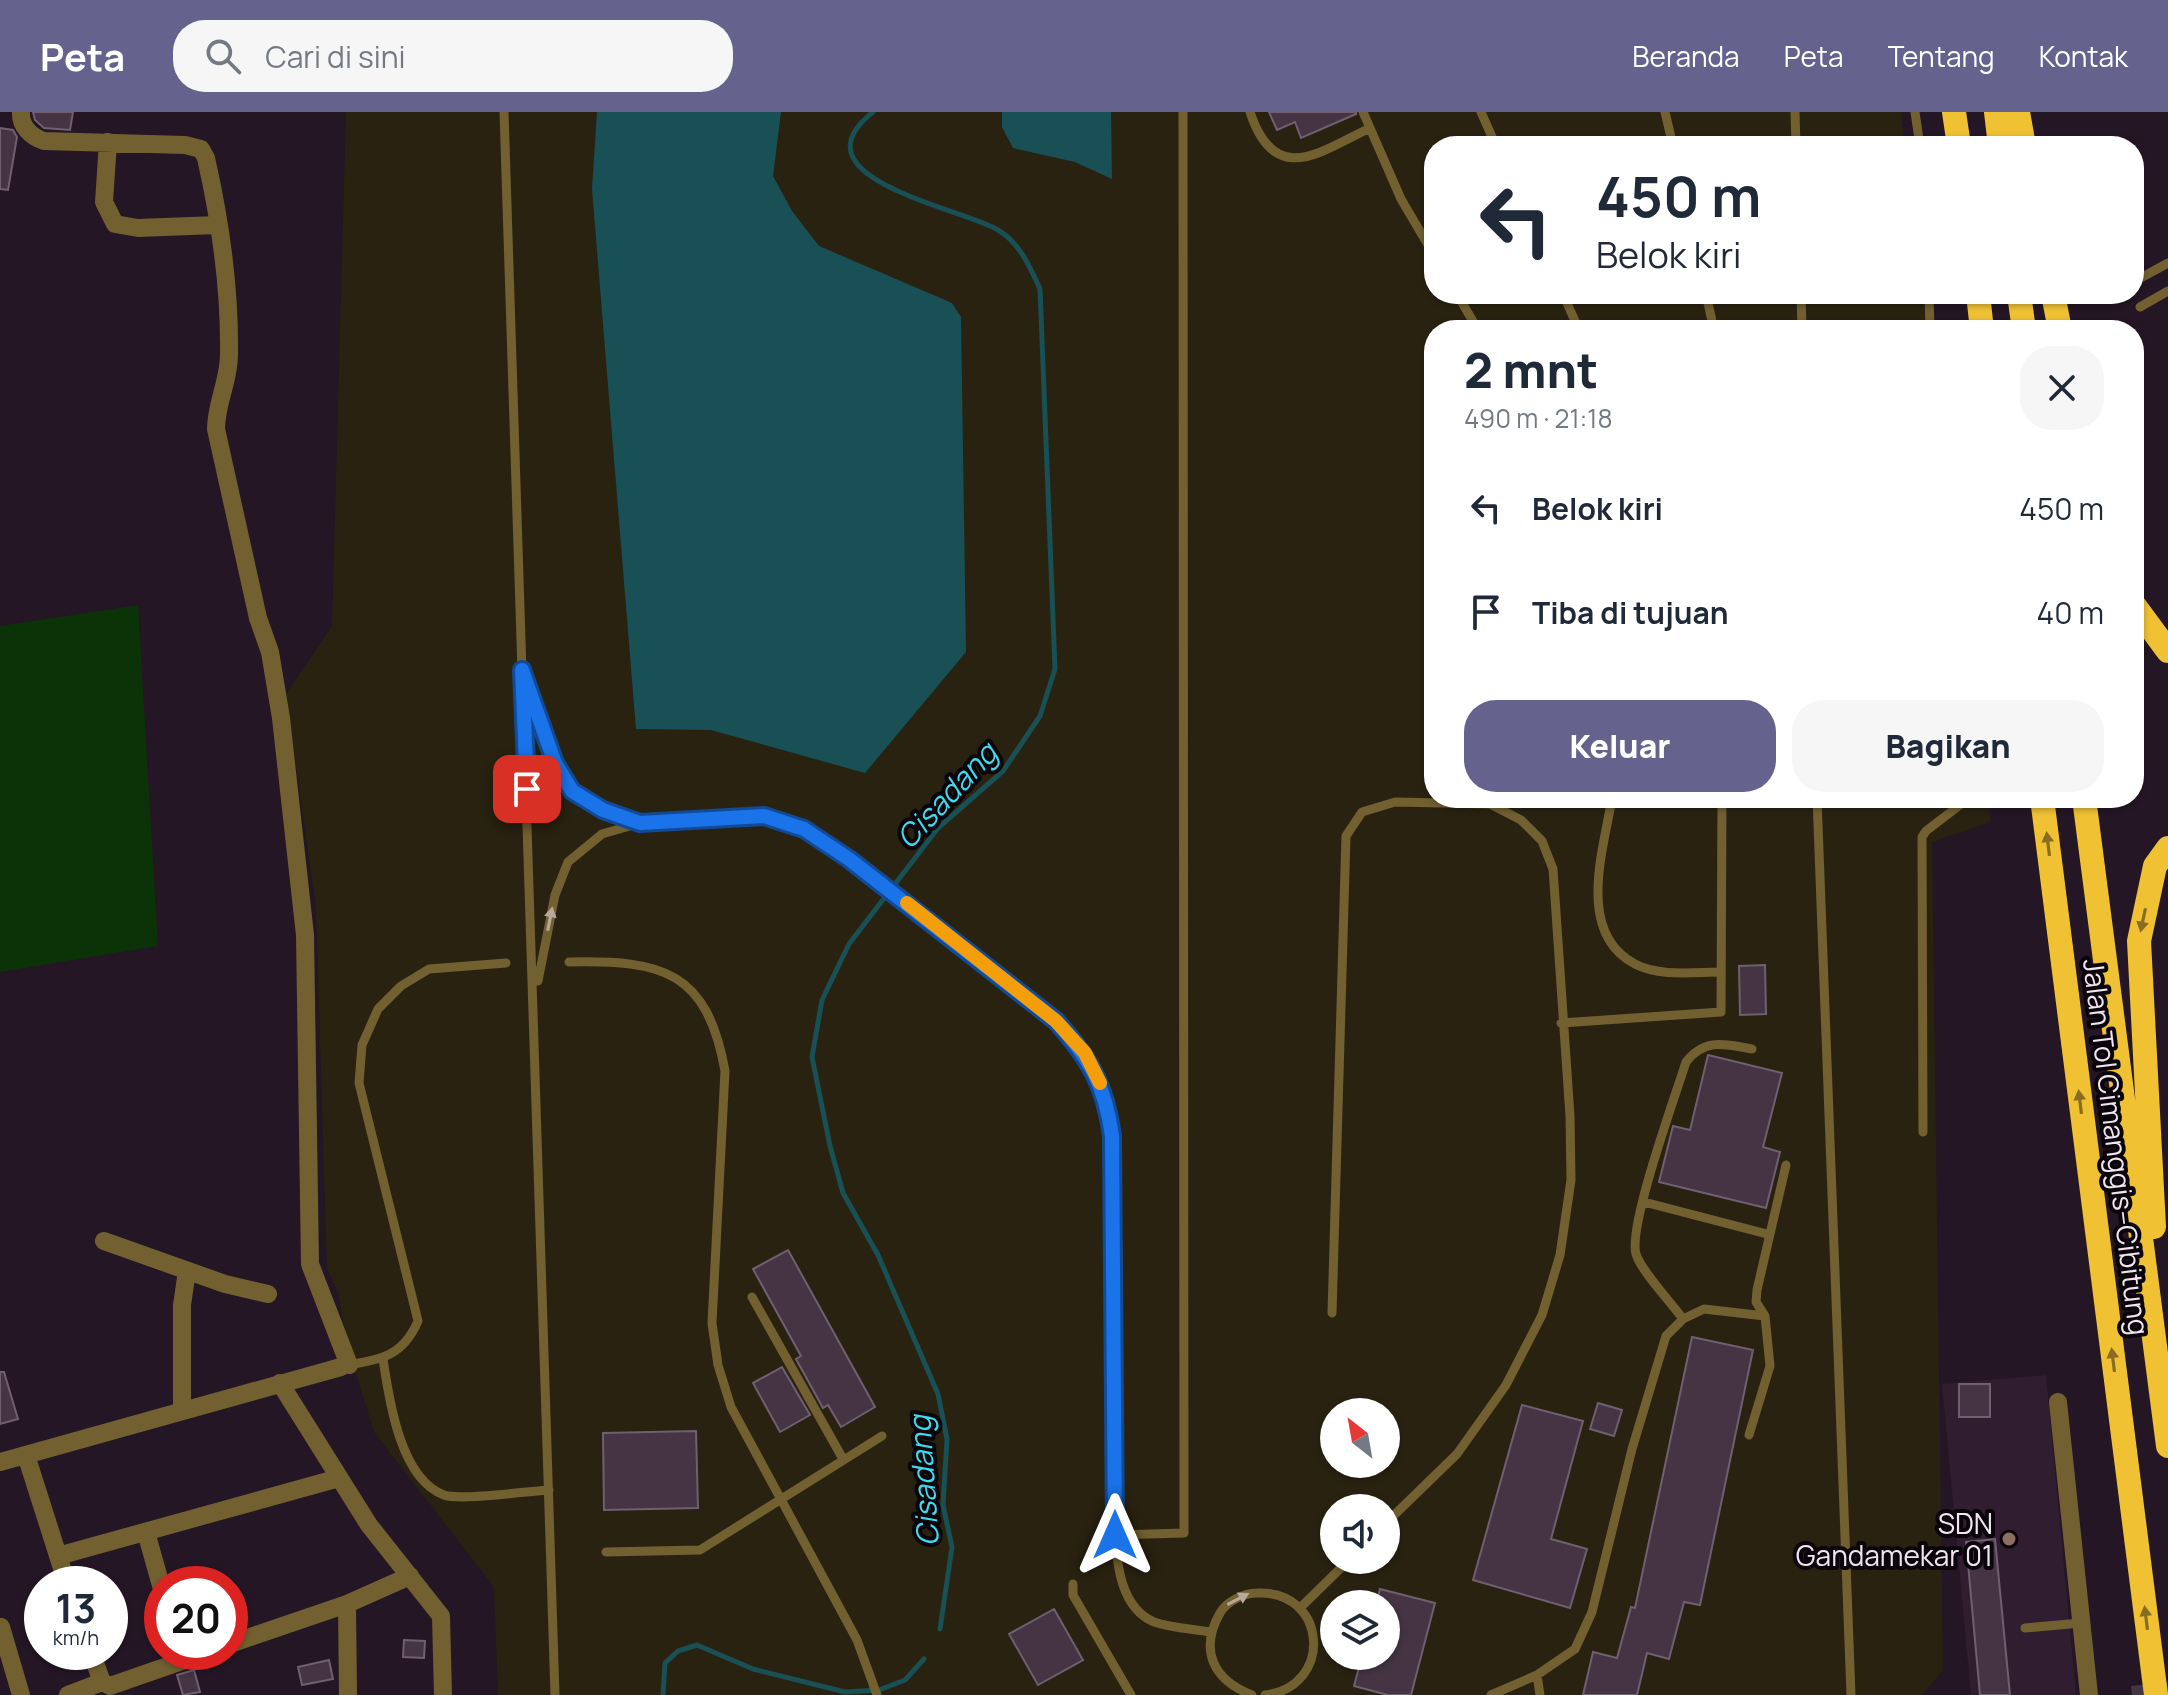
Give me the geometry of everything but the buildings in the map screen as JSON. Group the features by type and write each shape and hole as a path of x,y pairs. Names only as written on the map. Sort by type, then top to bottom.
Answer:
{"highway":[{"path":"1954,112 1958,136"},
{"path":"1996,112 1999,136"},
{"path":"2018,112 2022,136"},
{"path":"2144,619 2168,651"},
{"name":"Jalan Tol Cimanggis–Cibitung","path":"2043,808 2156,1695"},
{"name":"Jalan Tol Cimanggis–Cibitung","path":"2085,808 2168,1446"},
{"path":"2164,1414 2139,941 2155,866 2168,848"}],"street":[{"path":"0,1462 345,1366 310,1264 305,935 270,652 258,618 216,429 229,357 212,187 201,149 185,145 38,139 26,128 21,112"},
{"path":"108,142 104,202 115,224 138,228 217,225"},
{"path":"104,1241 187,1271 268,1294"},
{"path":"182,1411 182,1305 187,1271"},
{"path":"280,1383 375,1534 441,1616 443,1695"},
{"path":"2058,1402 2089,1695"},
{"path":"26,1455 61,1566"},
{"path":"58,1556 339,1478"},
{"path":"146,1532 156,1566"},
{"path":"248,1638 347,1604 410,1576"},
{"path":"347,1604 348,1695"},
{"path":"1,1627 21,1695"},
{"path":"98,1670 102,1682 110,1686 148,1670"},
{"path":"68,1695 102,1682"}],"lane":[{"path":"504,112 535,996 555,1695"},
{"path":"1115,1535 1184,1533 1183,112"},
{"path":"1250,112 1265,144 1281,156 1302,160 1370,128"},
{"path":"1363,112 1401,199 1424,238"},
{"path":"1481,112 1492,136"},
{"path":"1665,112 1671,136"},
{"path":"1795,112 1796,136"},
{"path":"1915,112 1919,136"},
{"path":"2144,276 2168,263"},
{"path":"2140,307 2168,291"},
{"path":"522,670 555,763 572,791 603,810 640,823"},
{"path":"1332,1313 1346,836 1362,812 1395,802 1424,803"},
{"path":"1400,1509 1457,1454 1506,1385 1542,1315 1560,1255 1571,1180 1553,869 1542,841 1521,820 1498,808"},
{"path":"1610,808 1597,896 1600,920 1614,945 1634,964 1664,972 1721,972"},
{"path":"1561,1023 1721,1012 1722,808"},
{"path":"1817,808 1851,1695"},
{"path":"1923,1132 1922,837 1956,808"},
{"path":"535,996 555,895 568,862 602,834 640,823 764,816 804,829 849,859 1056,1021 1085,1053 1107,1098 1112,1136 1115,1535 1118,1575 1133,1603 1153,1621 1210,1632"},
{"path":"569,962 629,961 664,972 699,995 718,1030 725,1071 712,1323 716,1351 731,1407 857,1640 877,1695"},
{"path":"345,1366 383,1359 409,1341 418,1321 359,1083 362,1045 378,1009 401,986 429,969 506,963"},
{"path":"1683,1319 1636,1257 1634,1242 1644,1202 1686,1062 1695,1051 1712,1042 1752,1049"},
{"path":"1749,1435 1770,1366 1765,1316 1756,1302 1767,1234 1786,1165"},
{"path":"1644,1202 1767,1234"},
{"path":"752,1297 843,1459"},
{"path":"1491,1695 1537,1675 1575,1649 1592,1612 1632,1449 1666,1336 1683,1319 1704,1309 1765,1316"},
{"path":"383,1359 393,1421 409,1459 428,1485 446,1496 549,1490"},
{"path":"606,1552 700,1550 882,1436"},
{"path":"1301,1607 1335,1574"},
{"path":"1073,1584 1073,1595 1131,1695"},
{"path":"1252,1695 1227,1691 1212,1662 1210,1632 1223,1608 1246,1593 1276,1592 1301,1607 1313,1629 1314,1655 1302,1678 1280,1693 1265,1695"},
{"path":"2025,1628 2081,1623"},
{"path":"1537,1675 1540,1695"}],"shaded area":[{"path":"346,112 1901,112 1904,136 1424,136 1424,304 1924,304 1927,320 1424,320 1424,808 1989,808 1991,822 1932,842 1943,1670 1922,1695 498,1695 494,1587 374,1432 346,1341 338,1291 327,1269 316,907 286,694 332,626"},
{"path":"597,112 781,112 773,176 792,211 819,246 952,303 961,317 966,652 865,773 711,730 636,729 592,189"},
{"path":"1002,112 1111,112 1112,179 1075,162 1013,148 1002,127"},
{"name":"SDN Gandamekar 01","path":"2046,1375 2076,1695 1971,1695 1942,1384"}],"green space":[{"path":"138,605 158,946 0,972 0,626"}],"waterway":[{"name":"Cisadang","path":"873,112 853,135 852,155 866,173 890,188 979,221 1006,235 1028,264 1040,289 1055,669 1040,716 1003,771 938,828 849,944 822,1000 812,1057 843,1193 878,1255 938,1394 947,1439 943,1505 952,1547 940,1629"},
{"name":"Cisadang","path":"663,1695 665,1663 678,1651 697,1645 753,1669 845,1692 879,1690 905,1680 924,1659"}],"tunnel":[{"path":"2132,1695 2168,1691"}],"slow traffic":[{"path":"907,903 1056,1021 1085,1053 1100,1083"}],"place":[{"name":"SDN Gandamekar 01","path":"2009,1539"}],"route":[{"path":"527,789 522,670 555,763 572,791 603,810 640,823 764,816 804,829 918,911 1056,1021 1085,1053 1107,1098 1112,1136 1115,1535"}]}
